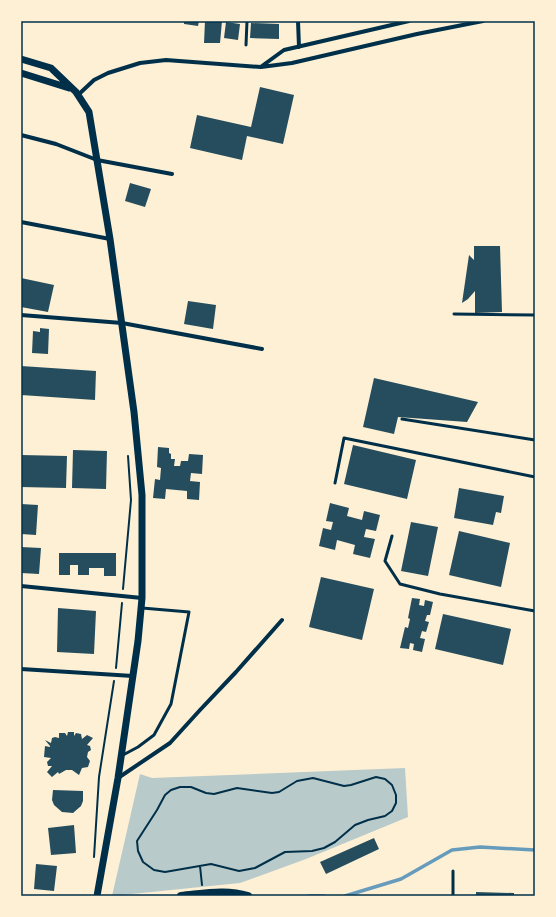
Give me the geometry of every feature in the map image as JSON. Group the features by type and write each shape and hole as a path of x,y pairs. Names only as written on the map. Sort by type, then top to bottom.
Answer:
{"main road":[{"path":"180,896 222,892 248,896"}],"street":[{"path":"298,21 300,46"},
{"path":"261,67 284,50 409,21"},
{"path":"78,95 94,80 108,73 140,63 166,60 261,67 292,63 417,34 483,21"},
{"path":"21,58 51,68 78,95 89,112 122,323 134,412 143,502 141,608 118,778 97,896"},
{"path":"21,73 71,89"},
{"path":"21,135 56,144 97,160 172,174"},
{"path":"21,222 110,239"},
{"path":"21,315 122,323 262,349"},
{"path":"21,586 142,598"},
{"path":"118,778 170,743 282,620"},
{"path":"21,669 133,676"}],"lane":[{"path":"246,44 247,21"},
{"path":"454,314 535,315"},
{"path":"402,419 535,440"},
{"path":"335,483 344,438 535,477"},
{"path":"392,536 385,561 400,584 440,594 535,611"},
{"path":"121,756 138,747 154,735 171,704 189,612 141,608"},
{"path":"453,871 453,896"}],"path":[{"path":"93,864 99,777 115,675 132,500 128,456"},
{"path":"376,777 385,779 392,785 396,795 396,803 392,811 385,816 355,825 335,842 324,848 312,851 285,852 255,868 247,870 240,871 211,864 200,866 165,872 154,870 143,862 138,852 137,841 165,795 171,790 180,787 191,787 206,793 214,794 237,788 272,793 279,792 297,781 312,778 344,786 351,786 376,777"},
{"path":"200,866 203,894"}],"shaded area":[{"path":"405,768 408,817 306,859 240,883 112,896 140,774 152,778"}],"building":[{"path":"184,21 199,21 198,26 184,24"},
{"path":"205,21 222,21 220,43 204,43"},
{"path":"226,22 240,24 238,40 224,38"},
{"path":"251,23 279,24 279,39 250,38"},
{"path":"260,87 294,95 283,144 247,136 242,160 190,148 197,115 251,127"},
{"path":"130,183 151,189 145,207 125,201"},
{"path":"474,246 500,246 502,312 475,313 475,291 462,303 469,255 474,260"},
{"path":"21,278 54,285 48,312 21,307"},
{"path":"188,301 216,305 213,329 184,324"},
{"path":"40,328 49,329 48,354 32,353 33,331 40,332"},
{"path":"21,366 96,371 95,400 21,395"},
{"path":"374,378 478,402 467,422 398,417 394,434 363,427"},
{"path":"353,445 416,460 407,499 344,484"},
{"path":"158,447 169,448 171,459 175,459 174,466 180,466 181,461 188,461 189,454 203,455 202,474 191,473 190,481 200,482 199,500 187,499 187,491 166,489 165,499 153,498 155,479 160,480 161,468 157,467"},
{"path":"73,450 107,451 106,489 72,488"},
{"path":"21,455 67,456 66,488 21,487"},
{"path":"459,488 504,496 501,513 496,512 493,525 454,518"},
{"path":"330,503 349,508 347,516 362,520 364,511 380,515 376,531 366,529 364,537 375,539 370,558 353,554 355,545 337,540 335,550 319,546 323,528 331,530 333,522 326,521"},
{"path":"21,504 38,505 36,535 21,534"},
{"path":"411,522 438,527 428,576 401,571"},
{"path":"459,531 510,543 501,587 449,575"},
{"path":"21,547 41,548 39,574 21,573"},
{"path":"59,553 116,553 116,576 104,576 104,568 89,568 89,575 78,575 78,565 70,565 70,575 59,575"},
{"path":"321,577 374,589 362,640 309,627"},
{"path":"412,598 420,599 419,605 424,606 425,600 433,602 430,615 427,615 425,621 429,622 426,632 422,631 420,638 425,639 422,652 413,650 414,644 410,643 409,649 400,648 405,627 408,628 410,619 408,618"},
{"path":"58,608 96,611 94,654 57,652"},
{"path":"443,614 511,629 503,665 435,649"},
{"path":"68,732 74,732 74,736 76,733 81,734 82,739 87,735 93,738 87,745 90,746 91,750 88,752 87,757 90,761 88,767 82,768 79,775 72,770 66,770 59,774 58,772 52,777 47,772 52,766 48,766 47,762 51,758 44,757 45,746 50,747 45,740 51,743 52,738 59,738 59,733 65,733 67,736"},
{"path":"53,790 83,791 83,801 81,806 73,813 62,812 54,805 52,800"},
{"path":"74,825 76,853 51,855 48,828"},
{"path":"374,838 379,849 326,874 320,862"},
{"path":"36,864 57,866 54,891 34,889"},
{"path":"476,892 514,893 514,896 476,896"}],"waterway":[{"path":"345,896 401,879 452,850 480,847 535,850"},
{"path":"309,896 324,896"}]}
